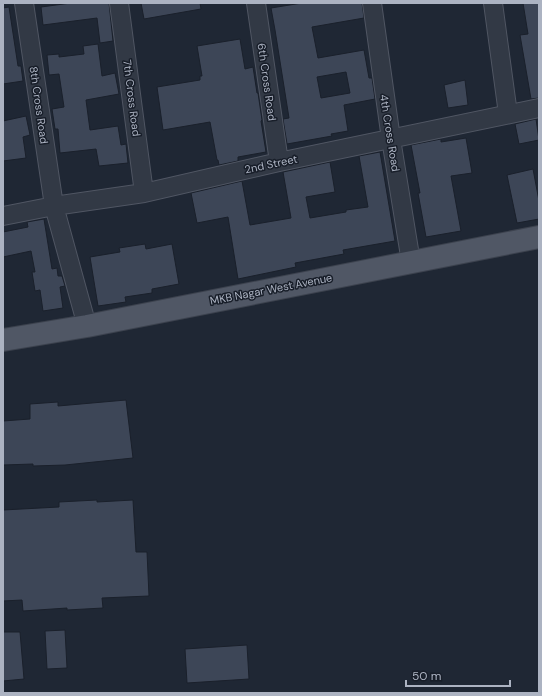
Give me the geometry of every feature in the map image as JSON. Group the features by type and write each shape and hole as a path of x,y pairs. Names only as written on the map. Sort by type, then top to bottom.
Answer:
{"main road":[{"name":"MKB Nagar West Avenue","path":"3,340 87,326 539,237"}],"street":[{"name":"8th Cross Road","path":"24,3 54,206 87,326"},
{"name":"7th Cross Road","path":"119,3 144,193"},
{"name":"6th Cross Road","path":"256,3 279,162"},
{"name":"4th Cross Road","path":"372,3 391,139 411,262"},
{"path":"493,3 508,114"},
{"name":"2nd Street","path":"3,216 54,206 144,193 279,162 539,108"}],"building":[{"path":"71,3 109,3 113,41 100,43 97,18 43,25 41,7"},
{"path":"141,3 200,3 201,9 144,19"},
{"path":"302,3 362,3 364,18 312,27 318,58 364,50 369,78 372,78 375,99 344,105 348,131 331,134 332,136 287,144 283,119 289,118 271,8","holes":["346,72 350,93 321,98 317,77"]},
{"path":"523,3 539,3 539,98 531,99 520,35 528,34"},
{"path":"9,7 18,66 21,66 23,81 3,84 3,8"},
{"path":"240,39 245,69 253,67 266,152 238,157 238,161 219,165 210,122 163,130 157,87 200,80 200,76 202,76 197,46"},
{"path":"98,44 102,76 115,73 119,94 86,100 90,130 118,126 121,145 126,144 128,163 99,166 96,149 60,153 58,129 55,129 52,109 64,107 59,74 49,75 47,55 59,54 59,57 84,54 83,46"},
{"path":"465,80 468,105 448,108 444,85"},
{"path":"26,116 30,135 23,137 26,158 3,161 3,121"},
{"path":"536,119 539,140 519,144 515,124"},
{"path":"466,138 472,173 451,176 461,231 426,237 411,145 441,139 441,142"},
{"path":"380,152 395,241 343,250 344,254 295,263 296,267 238,279 228,217 197,223 191,193 242,181 250,225 291,218 283,172 330,162 335,192 306,197 310,218 368,207 359,156"},
{"path":"533,169 539,201 539,219 517,223 507,175"},
{"path":"44,219 52,269 57,268 58,276 62,276 65,286 60,287 63,308 43,311 40,290 35,291 32,272 35,272 31,251 3,257 3,232 28,227 27,222"},
{"path":"145,244 146,249 172,244 179,284 152,289 152,293 125,297 126,302 98,306 90,257 120,252 119,248"},
{"path":"126,400 133,458 65,465 3,465 3,421 30,419 30,404 58,402 58,406"},
{"path":"97,500 97,502 133,500 136,552 147,552 149,596 102,598 103,608 67,610 67,608 23,611 22,600 3,601 3,510 59,507 59,502"},
{"path":"65,630 67,668 47,669 45,631"},
{"path":"3,632 20,632 24,679 3,681"},
{"path":"247,645 249,679 187,683 185,649"}]}
